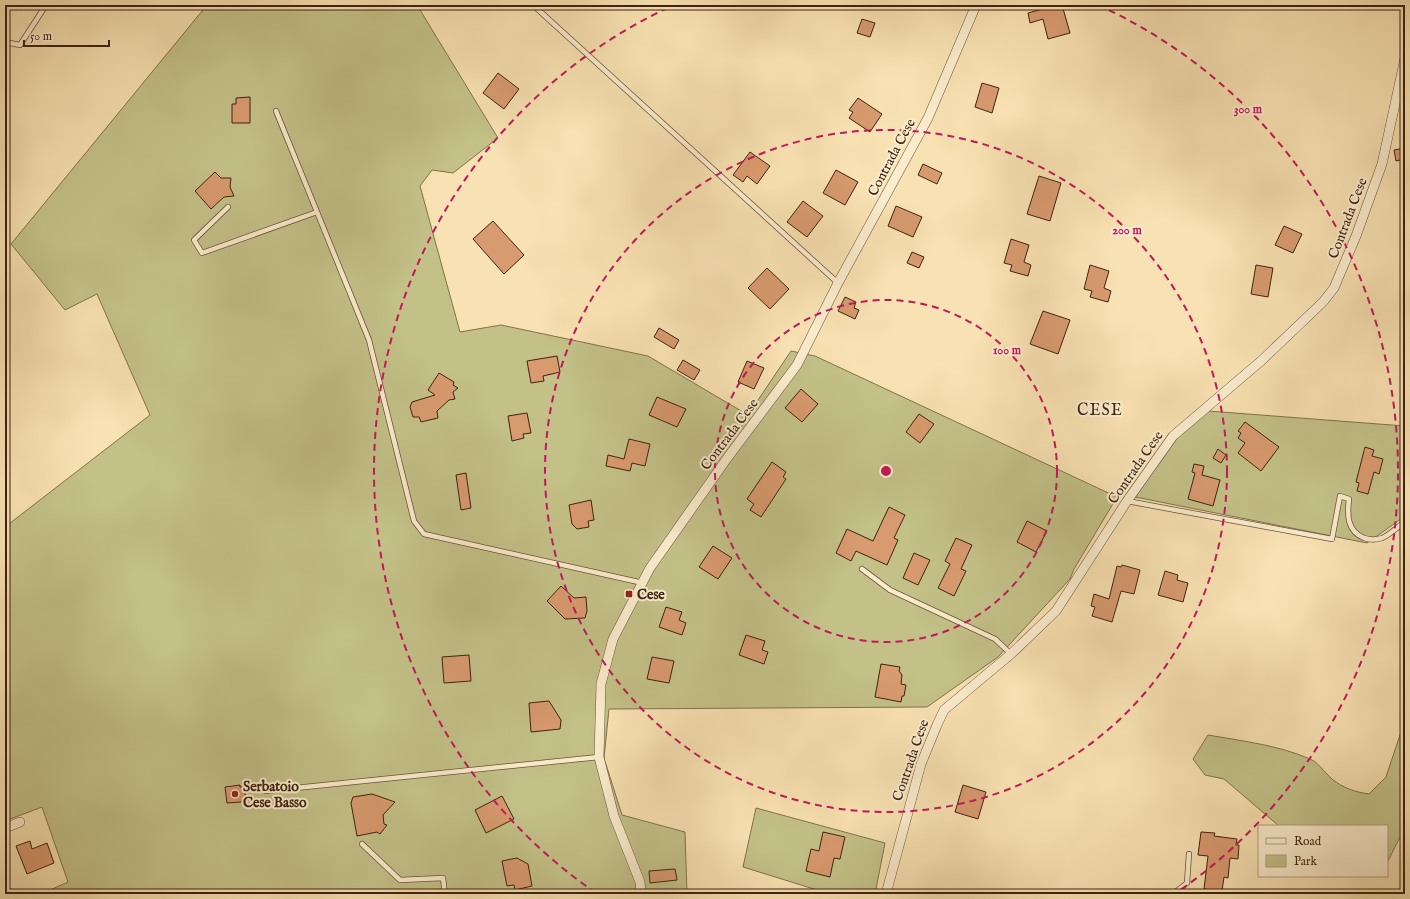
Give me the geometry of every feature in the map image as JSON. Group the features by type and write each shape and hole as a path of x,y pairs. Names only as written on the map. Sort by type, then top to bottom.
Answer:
{"street":[{"name":"Contrada Cese","path":"641,894 640,882 614,816 599,757 600,684 613,639 650,568 688,512 797,365 838,283 928,118 976,5"},
{"name":"Contrada Cese","path":"886,894 921,764 936,724 944,710 1011,654 1056,611 1127,501 1173,436 1261,360 1322,302 1334,288 1356,236 1382,164 1405,58"},
{"path":"5,828 20,822"}],"lane":[{"path":"5,42 20,45 46,5"},
{"path":"533,5 838,283"},
{"path":"276,111 369,340 414,520 424,534 643,583"},
{"path":"228,206 194,240 202,253 316,212"},
{"path":"1127,501 1332,539 1340,496 1349,499 1347,515 1351,528 1360,536 1370,540 1383,538 1405,522"},
{"path":"862,569 890,590 996,639 1011,654"},
{"path":"266,791 599,757"},
{"path":"362,844 400,880 442,878 445,894"},
{"path":"1174,894 1187,883 1189,854"}],"green space":[{"path":"207,5 417,5 498,138 453,173 432,170 420,186 460,332 501,325 648,356 748,415 791,351 815,356 1117,497 1074,569 1070,579 998,657 927,707 609,709 604,758 622,815 685,832 687,894 41,894 68,882 42,807 5,821 5,527 150,415 97,294 65,310 11,244"},
{"path":"1208,411 1405,426 1405,516 1367,543 1135,497 1178,437"},
{"path":"1405,702 1405,827 1388,861 1388,825 1278,825 1224,779 1205,775 1193,759 1208,735 1260,744 1285,750 1310,759 1340,785 1354,791 1369,794 1386,777 1401,732"},
{"path":"756,808 885,843 875,894 830,894 743,867"}],"building":[{"path":"1062,5 1070,33 1048,39 1043,19 1030,23 1028,13"},
{"path":"862,19 875,23 870,37 857,33"},
{"path":"498,73 519,89 504,109 483,93"},
{"path":"982,83 999,88 992,113 975,107"},
{"path":"250,97 250,123 232,123 232,104 236,104 236,98"},
{"path":"858,98 882,114 870,132 849,118 853,112 849,110"},
{"path":"1405,148 1405,159 1396,161 1394,150"},
{"path":"750,152 770,166 757,184 747,176 743,182 733,175"},
{"path":"923,164 942,173 937,184 918,175"},
{"path":"836,170 858,182 845,205 823,193"},
{"path":"215,172 221,178 231,178 230,187 234,196 224,197 211,209 195,191"},
{"path":"1039,176 1061,183 1050,221 1027,214"},
{"path":"803,201 823,216 807,237 787,222"},
{"path":"896,206 922,217 913,237 888,226"},
{"path":"493,221 524,255 504,274 473,239"},
{"path":"1284,226 1302,234 1293,253 1275,245"},
{"path":"1011,239 1029,245 1024,262 1031,265 1028,276 1010,271 1012,265 1004,263"},
{"path":"912,252 924,257 919,268 907,263"},
{"path":"1090,265 1109,271 1104,288 1111,291 1108,302 1090,297 1092,291 1084,289"},
{"path":"1256,265 1273,268 1268,297 1251,294"},
{"path":"767,268 789,289 770,309 748,288"},
{"path":"845,297 856,302 854,308 859,310 855,319 838,311"},
{"path":"1043,311 1070,320 1058,354 1030,344"},
{"path":"659,328 679,340 674,349 654,337"},
{"path":"557,356 560,372 543,376 544,381 531,383 527,361"},
{"path":"683,360 700,370 694,380 677,370"},
{"path":"747,361 764,368 754,389 738,382"},
{"path":"439,373 454,382 453,385 458,388 453,392 455,399 449,400 437,411 438,418 421,422 419,417 413,417 410,407 412,402 435,395 428,390"},
{"path":"801,389 818,404 802,422 785,408"},
{"path":"657,397 686,409 677,427 649,415"},
{"path":"527,413 531,433 523,434 524,438 512,441 508,416"},
{"path":"919,414 934,424 920,443 906,432"},
{"path":"1245,422 1279,447 1261,471 1238,453 1245,443 1238,438 1241,433 1238,431"},
{"path":"629,439 650,444 645,466 632,463 630,471 606,466 608,455 624,459"},
{"path":"1365,447 1374,450 1372,456 1383,459 1379,474 1374,472 1368,494 1357,491 1359,483 1356,482"},
{"path":"1218,449 1226,455 1221,463 1213,458"},
{"path":"772,462 786,472 783,477 786,479 761,517 750,510 754,504 747,499"},
{"path":"1194,464 1204,466 1202,475 1220,480 1213,506 1188,499 1195,473 1192,472"},
{"path":"466,473 471,508 461,510 456,475"},
{"path":"591,500 594,520 588,521 589,527 577,529 572,524 569,505"},
{"path":"889,507 905,515 894,538 898,540 887,565 856,551 851,561 836,553 847,529 873,541"},
{"path":"1027,521 1047,531 1036,552 1017,542"},
{"path":"956,538 972,545 961,569 966,571 954,596 938,588 950,564 945,561"},
{"path":"713,546 732,558 718,579 699,567"},
{"path":"914,553 930,560 918,585 903,578"},
{"path":"1122,565 1140,570 1134,594 1121,591 1112,622 1092,616 1095,607 1091,606 1094,594 1109,599 1117,566 1121,567"},
{"path":"1165,571 1178,575 1177,580 1188,583 1183,602 1158,595"},
{"path":"561,586 574,598 586,597 587,611 585,618 565,619 547,601"},
{"path":"666,607 682,612 679,620 686,623 682,635 659,627"},
{"path":"746,635 765,641 762,650 768,652 764,664 739,655"},
{"path":"469,655 471,681 444,683 442,657"},
{"path":"652,657 674,661 669,683 647,679"},
{"path":"881,664 900,667 899,671 902,675 901,684 906,685 901,702 875,697"},
{"path":"549,701 561,720 560,729 531,732 529,703"},
{"name":"Serbatoio Cese Basso","path":"240,785 240,787 244,787 246,800 227,803 225,787"},
{"path":"963,785 986,792 978,819 955,812"},
{"path":"372,794 395,802 383,815 384,824 387,825 380,834 377,832 357,836 351,803 353,797"},
{"path":"502,796 514,819 486,833 475,810"},
{"path":"823,832 845,837 840,859 834,858 830,877 806,871 811,849 819,851"},
{"path":"1201,832 1215,833 1214,836 1237,839 1236,845 1239,845 1238,859 1230,858 1228,878 1224,877 1222,891 1204,889 1208,856 1198,855"},
{"path":"30,841 32,849 47,843 54,863 27,874 16,846"},
{"path":"517,858 528,864 532,886 515,890 514,885 507,886 502,861"},
{"path":"675,869 677,880 650,883 649,871"}],"place":[{"name":"Cese","path":"629,594"},
{"name":"Serbatoio Cese Basso","path":"235,794"}],"district":[{"name":"CESE","path":"1100,409"}]}
